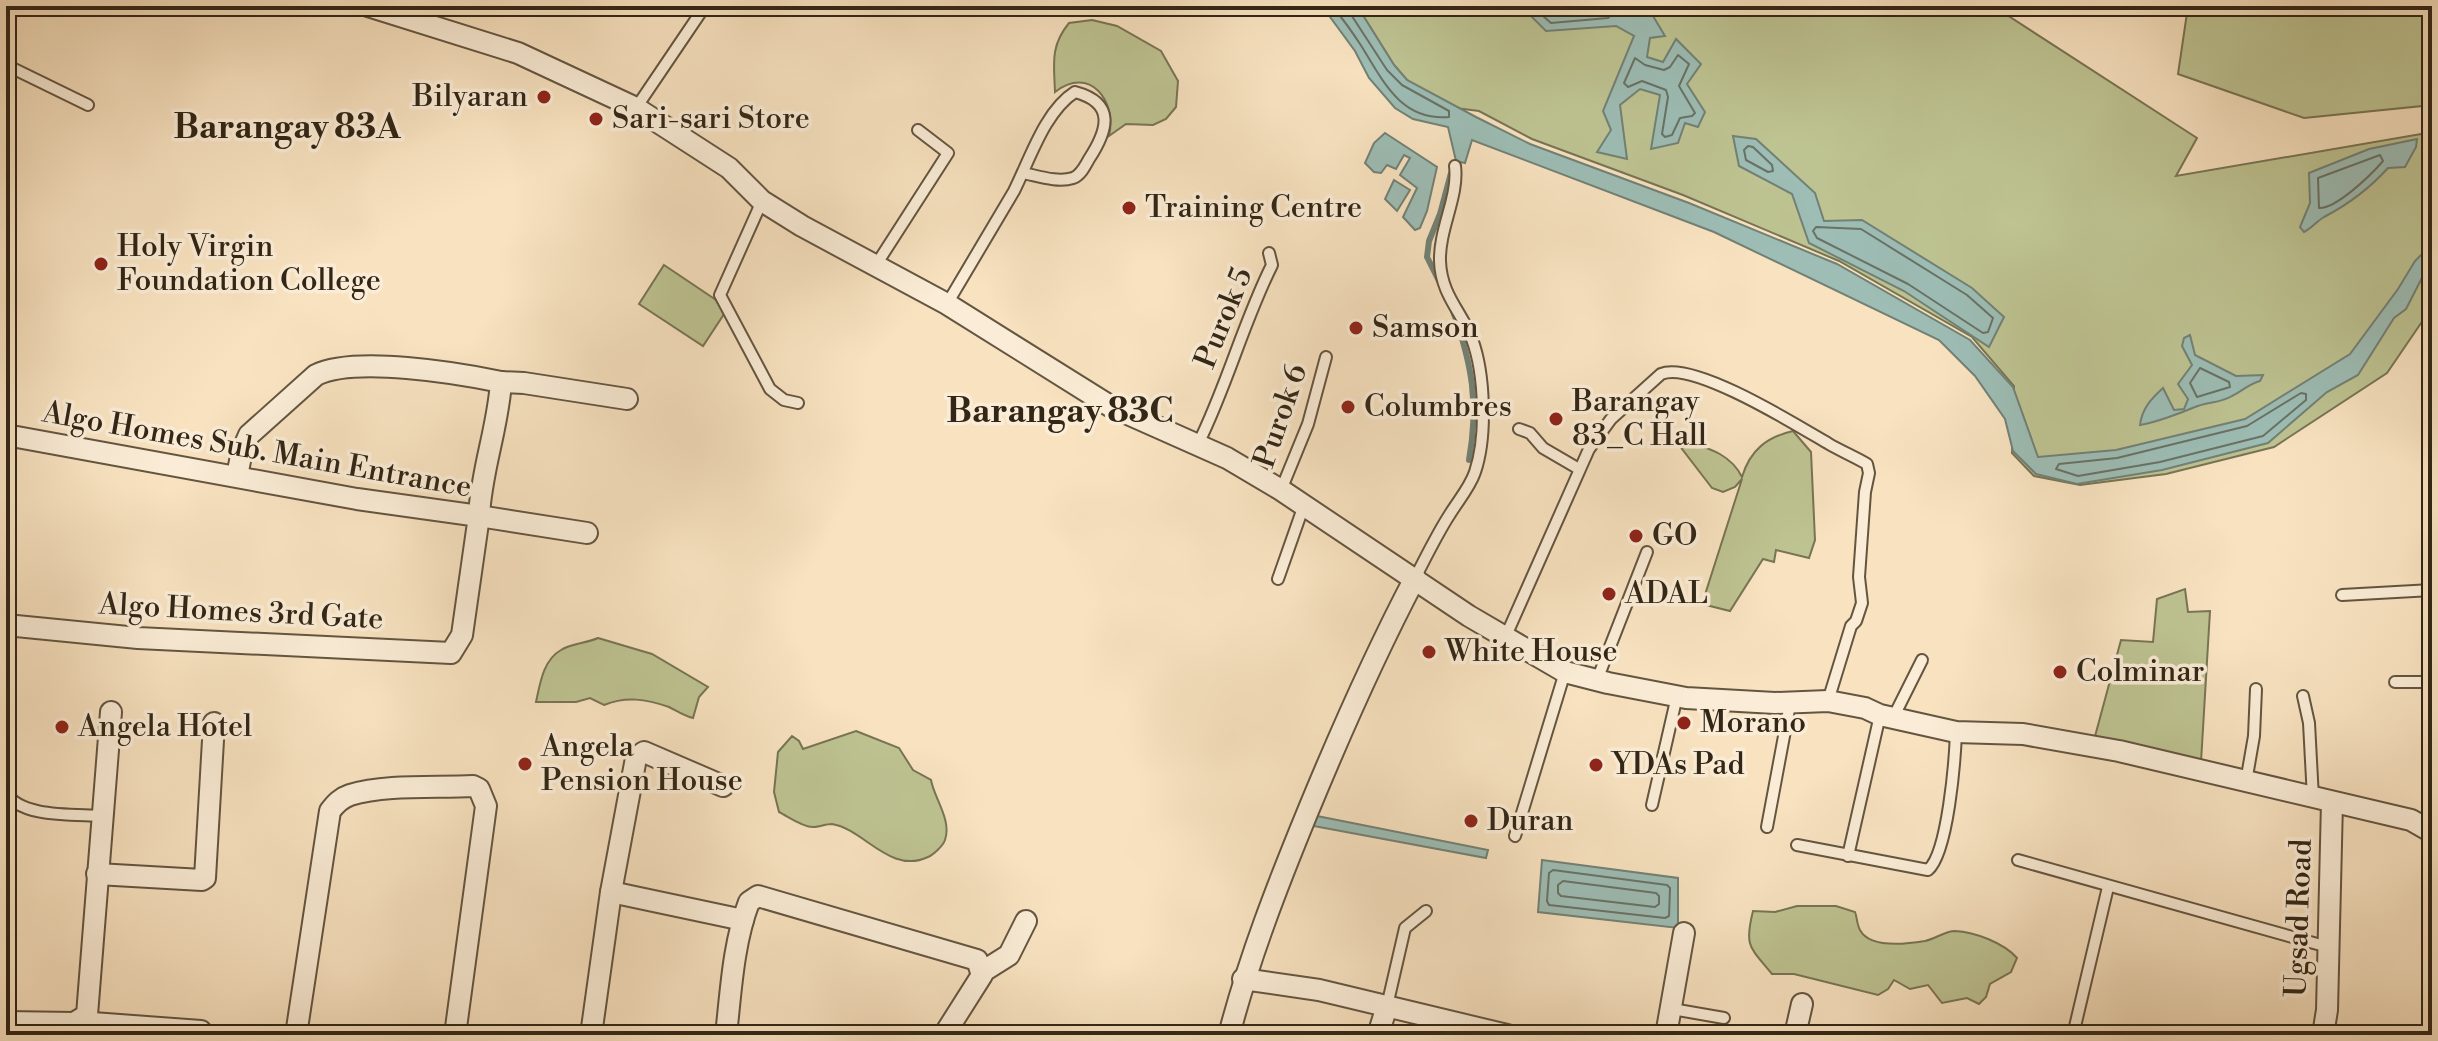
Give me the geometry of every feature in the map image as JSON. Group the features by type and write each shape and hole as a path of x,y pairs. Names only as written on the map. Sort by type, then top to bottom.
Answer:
{"street":[{"path":"368,6 518,53 636,108 729,168 762,201 802,226 947,304 1110,406 1198,444 1281,490 1505,638 1565,672 1677,696 1790,704 1828,701 1956,732 2023,734 2119,751 2411,820 2432,832"},
{"path":"237,476 249,435 316,375 328,369 393,368 627,399"},
{"path":"501,382 500,406 480,496 479,516 587,533"},
{"name":"Algo Homes Sub. Main Entrance","path":"6,435 357,499 479,516 462,635"},
{"path":"1229,1035 1243,979 1333,750 1376,652 1415,578"},
{"name":"Algo Homes 3rd Gate","path":"6,625 138,638 445,653 456,649 462,635"},
{"path":"79,1022 87,1015 111,712"},
{"path":"97,874 205,878 214,723"},
{"path":"591,1035 611,892 631,775 639,753 644,752 723,786"},
{"path":"296,1035 330,811 338,801 349,795 473,786 479,789 486,806 455,1035"},
{"name":"Ugsad Road","path":"2323,800 2328,947 2323,1035"},
{"path":"611,892 743,920"},
{"path":"726,1035 734,959 749,902 758,896 977,960 982,972"},
{"path":"944,1035 982,972 1009,955 1026,921"},
{"path":"1666,1035 1684,933"},
{"path":"1243,979 1319,990 1479,1031 1507,1035"},
{"path":"1795,1035 1802,1004"},
{"path":"1378,1035 1387,1006"},
{"path":"6,1022 79,1022 201,1031"}],"lane":[{"path":"636,108 705,6"},
{"path":"6,65 88,105"},
{"path":"947,304 1062,100 1075,92 1097,102 1104,111 1106,126 1083,170 1074,177 1063,179 1023,173"},
{"path":"876,265 948,153 918,130"},
{"path":"1415,578 1473,478 1482,423 1479,364 1472,337 1444,286 1440,263 1442,231 1456,177 1455,166"},
{"path":"762,201 720,295 770,389 784,400 798,403"},
{"name":"Purok 5","path":"1198,444 1272,265 1269,253"},
{"name":"Purok 6","path":"1281,490 1308,424 1326,357"},
{"path":"1505,638 1589,449 1611,419 1652,382 1668,372 1693,375 1757,402 1867,464 1869,473 1859,577 1862,603 1851,626 1828,701"},
{"path":"1519,429 1530,433 1543,448 1579,469"},
{"name":"Purok 6","path":"1278,579 1304,505"},
{"path":"1597,680 1647,552"},
{"path":"2342,595 2432,590"},
{"path":"1848,856 1886,716 1922,660"},
{"path":"1515,836 1565,672"},
{"path":"2395,682 2432,682"},
{"path":"2246,782 2254,736 2256,689"},
{"path":"1652,805 1677,696"},
{"path":"2303,696 2323,800"},
{"path":"1767,827 1790,704"},
{"path":"1797,845 1928,870 1933,866 1951,793 1956,732"},
{"path":"6,792 10,801 21,807 101,816"},
{"path":"2018,860 2328,947"},
{"path":"2073,1035 2108,887"},
{"path":"1387,1006 1405,928 1426,911"},
{"path":"1672,1009 1724,1018"}],"green space":[{"path":"1354,6 1993,6 2197,138 2176,176 2421,134 2432,136 2432,307 2387,373 2274,447 2166,474 2080,485 2034,476 2012,453 2014,386 1972,337 1839,261 1683,195 1532,139 1479,111 1448,107 1407,80"},
{"path":"2188,6 2432,6 2432,105 2304,118 2178,74"},
{"path":"1092,20 1117,26 1161,51 1178,81 1176,107 1166,119 1153,125 1126,124 1109,136 1109,111 1098,91 1090,85 1079,83 1055,92 1054,56 1063,31 1069,23"},
{"path":"664,265 728,308 703,346 639,304"},
{"path":"1793,431 1811,452 1815,540 1809,558 1776,550 1774,562 1763,559 1730,611 1702,604 1742,479 1735,487 1723,492 1712,488 1679,445 1683,440 1717,452 1731,462 1742,477 1750,459 1761,446"},
{"path":"2185,589 2188,612 2210,611 2201,762 2094,740 2121,640 2153,642 2157,599"},
{"path":"598,638 652,654 708,687 699,697 693,718 644,700 620,700 604,705 590,698 576,702 536,702 543,673 555,654 569,646"},
{"path":"856,731 899,748 913,770 931,780 947,832 942,845 930,856 914,861 901,860 844,828 832,824 809,827 779,812 774,792 778,752 792,736 803,749"},
{"path":"1797,906 1836,906 1855,912 1859,928 1865,936 1880,943 1917,942 1951,931 1963,932 1997,943 2017,958 2011,972 1990,984 1986,997 1979,1004 1967,998 1942,1003 1928,985 1910,989 1894,980 1888,989 1878,995 1794,974 1772,974 1758,958 1749,940 1753,911 1775,912"}],"water":[{"path":"1322,6 1354,6 1407,80 1476,117 1530,144 1689,203 1837,264 1970,340 2013,387 2038,457 2116,450 2245,419 2350,354 2415,261 2432,244 2432,268 2424,274 2406,309 2394,318 2358,375 2327,392 2268,443 2162,470 2077,484 2036,474 2013,451 2005,419 1975,376 1939,340 1714,232 1472,140 1465,163 1456,161 1448,127 1413,119 1395,108 1369,78 1355,51"},
{"path":"1502,6 1528,6 1541,10 1549,6 1613,6 1627,15 1647,6 1665,36 1650,38 1647,57 1663,62 1676,39 1701,64 1687,84 1705,112 1698,127 1685,123 1678,143 1651,149 1660,95 1640,89 1620,105 1627,159 1597,152 1611,130 1603,111 1634,36 1616,26 1546,31 1530,15 1513,13"},
{"path":"1385,133 1437,167 1427,211 1420,228 1415,230 1403,217 1417,188 1400,175 1410,158 1404,155 1396,169 1387,165 1381,173 1374,172 1365,163 1374,143"},
{"path":"1733,136 1756,139 1815,193 1824,221 1862,220 1972,288 2004,317 1989,347 1904,291 1809,243 1792,194 1739,166"},
{"path":"2417,139 2405,167 2388,168 2358,196 2304,232 2300,227 2310,203 2309,173 2369,149"},
{"path":"1394,180 1410,190 1397,211 1385,199"},
{"path":"2190,335 2195,355 2236,376 2263,375 2260,381 2223,400 2140,425 2145,408 2163,388 2174,410 2184,409 2188,399 2178,384 2192,365 2182,346 2184,338"},
{"path":"1307,814 1488,850 1486,858 1303,824"},
{"path":"1542,860 1678,878 1678,928 1538,912"}],"waterway":[{"path":"1440,283 1427,257 1429,241 1451,173"},
{"path":"1453,311 1472,384 1473,421 1469,460"}],"place":[{"name":"Bilyaran","path":"544,97"},
{"name":"Sari-sari Store","path":"596,119"},
{"name":"Training Centre","path":"1129,208"},
{"name":"Holy Virgin Foundation College","path":"101,264"},
{"name":"Samson","path":"1356,328"},
{"name":"Columbres","path":"1348,407"},
{"name":"Barangay 83_C Hall","path":"1556,419"},
{"name":"GO","path":"1636,536"},
{"name":"ADAL","path":"1609,594"},
{"name":"White House","path":"1429,652"},
{"name":"Colminar","path":"2060,672"},
{"name":"Morano","path":"1684,723"},
{"name":"Angela Hotel","path":"62,727"},
{"name":"Angela Pension House","path":"525,764"},
{"name":"YDAs Pad","path":"1596,765"},
{"name":"Duran","path":"1471,821"}],"district":[{"name":"Barangay 83A","path":"287,128"},
{"name":"Barangay 83C","path":"1060,412"}]}
